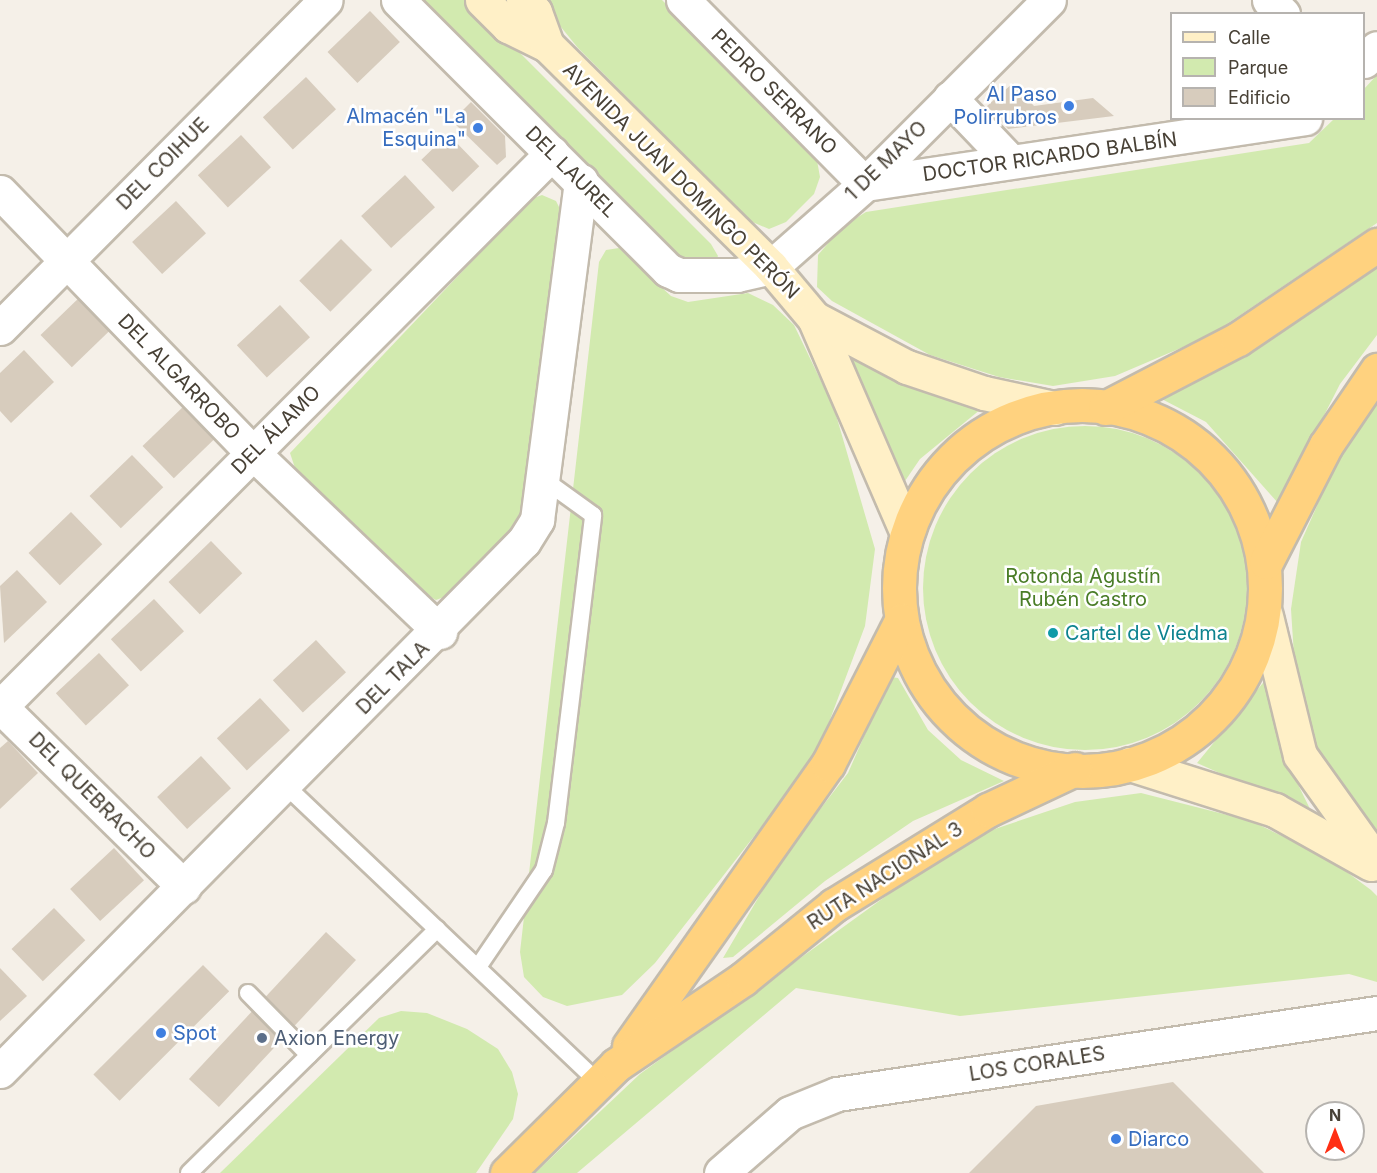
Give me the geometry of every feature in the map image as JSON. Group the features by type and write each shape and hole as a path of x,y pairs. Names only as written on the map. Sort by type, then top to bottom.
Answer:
{"highway":[{"name":"RUTA NACIONAL 3","path":"1105,408 1238,339 1377,245"},
{"name":"RUTA NACIONAL 3","path":"1266,562 1326,445 1377,370"},
{"name":"RUTA NACIONAL 3","path":"1105,408 1156,422 1212,457 1247,504 1266,562 1266,616 1250,671 1209,725 1166,754 1130,764 1077,768 1040,766 987,745 937,703 906,650 901,621 906,531 916,504 961,447 1031,410 1105,408"},
{"name":"RUTA NACIONAL 3","path":"607,1074 828,764 901,621"},
{"name":"RUTA NACIONAL 3","path":"507,1173 607,1074 743,979 834,905 988,810 1077,768"}],"main road":[{"name":"AVENIDA JUAN DOMINGO PERÓN","path":"482,0 508,26 547,45 771,267 814,318 906,531"},
{"name":"AVENIDA JUAN DOMINGO PERÓN","path":"523,0 535,12 547,45"},
{"name":"AVENIDA JUAN DOMINGO PERÓN","path":"814,318 907,367 984,393 1054,408"},
{"path":"1266,616 1300,754 1377,866"},
{"path":"1130,764 1275,810 1377,866"}],"street":[{"name":"DEL COIHUE","path":"0,328 326,0"},
{"name":"DEL LAUREL","path":"398,0 668,270 679,275 737,275 771,267"},
{"name":"PEDRO SERRANO","path":"683,0 865,184"},
{"name":"1 DE MAYO","path":"771,267 865,184 1049,0"},
{"path":"1269,0 1281,12"},
{"path":"1365,61 1377,48"},
{"path":"950,98 1011,162"},
{"name":"DOCTOR RICARDO BALBÍN","path":"865,184 1292,120"},
{"name":"DEL ÁLAMO","path":"0,706 552,153"},
{"name":"DEL TALA","path":"0,1071 440,632 524,541 537,520 580,181"},
{"name":"DEL ALGARROBO","path":"0,192 253,453 440,632"},
{"name":"DEL QUEBRACHO","path":"0,706 184,887"},
{"name":"LOS CORALES","path":"721,1173 790,1113 837,1094 1377,1013"}],"lane":[{"path":"477,967 544,870 556,823 593,515 543,479"},
{"path":"286,786 477,967 607,1074"},
{"path":"189,1173 437,929"},
{"path":"248,993 309,1055"}],"green space":[{"path":"422,0 467,0 711,244 718,256 714,264 684,259 670,250"},
{"path":"539,0 662,0 816,155 820,177 814,194 786,222 769,229 750,221 578,48"},
{"path":"1377,75 1377,223 1209,336 1115,376 1053,386 999,377 930,355 832,301 817,287 818,255 842,227 866,212 1309,143 1333,120 1365,120 1365,88"},
{"path":"542,195 556,201 562,213 525,512 452,594 436,600 419,591 295,468 290,453 531,199"},
{"path":"619,248 671,296 688,302 748,293 773,305 794,325 834,408 875,549 865,626 816,757 655,963 622,995 567,1006 543,997 524,977 520,952 599,262 606,250"},
{"path":"1377,261 1377,335 1340,384 1279,504 1206,422 1154,395 1232,363"},
{"path":"847,349 981,409 920,459 905,481"},
{"path":"1377,401 1377,839 1317,748 1294,656 1291,609 1301,542 1340,454"},
{"name":"Rotonda Agustín Rubén Castro","path":"1085,426 1117,429 1147,438 1175,453 1200,473 1220,498 1235,526 1244,556 1247,588 1244,620 1235,650 1220,678 1200,703 1175,723 1147,738 1117,747 1085,750 1053,747 1023,738 995,723 970,703 950,678 935,650 926,620 923,588 926,556 935,526 950,498 970,473 995,453 1023,438 1053,429"},
{"path":"890,677 898,678 928,730 961,760 1004,781 913,821 825,881 733,957 723,958 778,864 848,773"},
{"path":"1267,678 1284,756 1313,815 1197,763"},
{"path":"1141,793 1251,821 1328,858 1371,890 1377,896 1377,982 1349,974 960,1016 796,988 577,1173 535,1173 640,1074 965,839 1075,802"},
{"path":"401,1011 427,1013 467,1029 498,1049 512,1072 518,1094 513,1119 476,1173 220,1173 379,1018"}],"building":[{"path":"370,11 400,42 357,83 328,52"},
{"path":"306,77 336,109 293,149 263,117"},
{"name":"Al Paso Polirrubros","path":"1013,83 1034,106 1093,98 1114,116 1008,129 987,106"},
{"name":"Almacén \"La Esquina\"","path":"471,102 505,136 506,157 497,165 452,121"},
{"path":"448,134 479,166 453,192 421,160"},
{"path":"241,135 271,167 228,207 198,175"},
{"path":"405,175 435,207 391,248 361,216"},
{"path":"176,201 206,233 162,274 132,242"},
{"path":"341,239 372,270 330,312 299,281"},
{"path":"83,294 114,326 72,367 41,335"},
{"path":"280,305 310,337 267,377 237,345"},
{"path":"24,350 54,382 11,423 0,411 0,373"},
{"path":"185,405 216,437 174,478 143,446"},
{"path":"132,455 163,487 121,528 90,496"},
{"path":"71,512 102,544 60,585 29,553"},
{"path":"211,541 242,573 200,614 169,582"},
{"path":"17,570 47,602 4,643 0,586"},
{"path":"154,599 184,631 141,671 111,639"},
{"path":"316,640 346,672 303,712 273,680"},
{"path":"99,653 129,685 86,725 56,693"},
{"path":"260,698 290,730 247,770 217,738"},
{"path":"8,741 38,773 0,809 0,748"},
{"path":"201,756 231,788 187,829 157,797"},
{"path":"114,848 144,880 100,921 70,889"},
{"path":"54,908 85,940 43,981 12,949"},
{"path":"326,932 356,960 219,1107 189,1079"},
{"name":"Spot","path":"203,965 229,991 120,1101 93,1075"},
{"path":"0,968 27,996 0,1021"},
{"name":"Diarco","path":"1173,1082 1264,1173 969,1173 1036,1106"}],"place":[{"name":"Al Paso Polirrubros","path":"1069,106"},
{"name":"Almacén \"La Esquina\"","path":"478,128"},
{"name":"Cartel de Viedma","path":"1053,633"},
{"name":"Spot","path":"161,1033"},
{"name":"Axion Energy","path":"262,1038"},
{"name":"Diarco","path":"1116,1139"}]}
